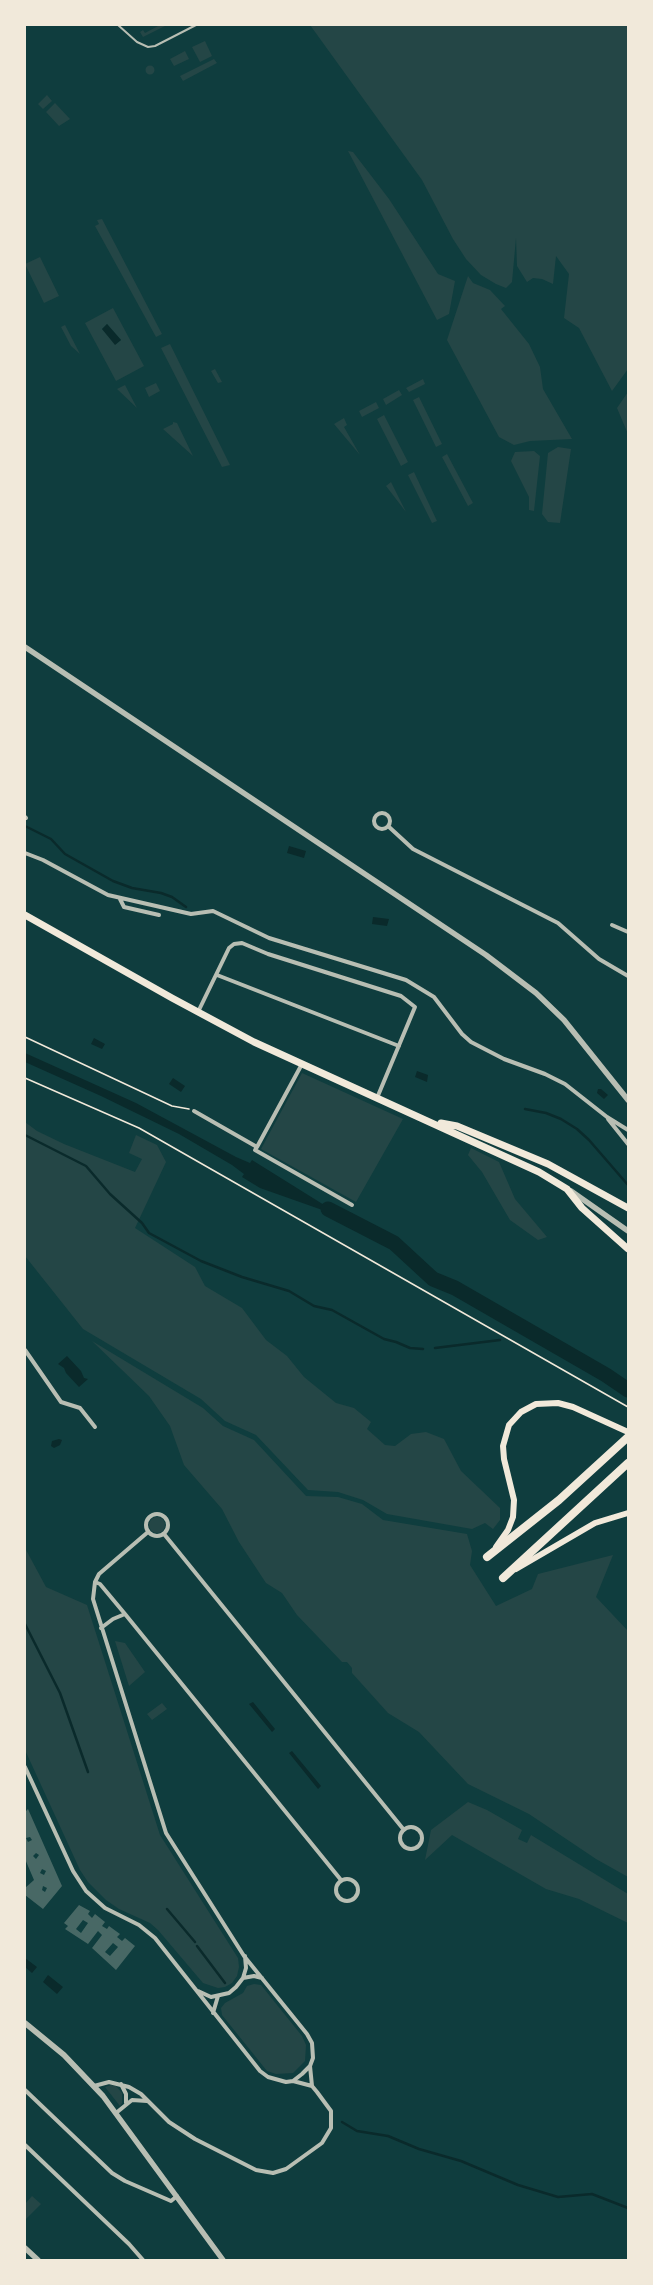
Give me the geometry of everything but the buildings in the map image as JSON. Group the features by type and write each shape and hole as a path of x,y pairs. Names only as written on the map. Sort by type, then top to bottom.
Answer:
{"highway":[{"path":"487,1557 594,1470 628,1437"},
{"path":"503,1578 628,1463"}],"main road":[{"path":"25,915 198,1012 302,1064 510,1157 567,1189 582,1208 628,1249"},
{"path":"423,1118 457,1126 515,1150 573,1177 628,1208"},
{"path":"487,1557 504,1538 513,1517 514,1500 503,1446 509,1425 520,1412 536,1404 558,1403 573,1407 628,1432"},
{"path":"503,1578 589,1526 628,1513"}],"street":[{"path":"25,647 486,955 536,993 564,1020 628,1100"},
{"path":"383,813 388,815 390,820 388,826 383,829 376,828 373,820 376,815 383,813"},
{"path":"388,826 413,849 558,922 599,959 628,976"},
{"path":"25,853 43,860 92,888 120,899 191,914 213,911 269,938 406,980 434,997 462,1034 471,1042 504,1059 544,1074 565,1084 607,1117 628,1130"},
{"path":"120,899 124,907 158,915"},
{"path":"612,925 628,932"},
{"path":"198,1012 229,948 234,944 242,943 268,954 401,996 415,1006 377,1098"},
{"path":"216,974 399,1046"},
{"path":"302,1064 255,1150 352,1205"},
{"path":"194,1111 257,1147"},
{"path":"607,1117 628,1144"},
{"path":"567,1189 628,1231"},
{"path":"25,1350 61,1402 80,1408 95,1427"},
{"path":"159,1514 168,1520 168,1528 164,1534 154,1536 148,1532 146,1525 148,1518 159,1514"},
{"path":"94,2086 109,2082 121,2084 136,2091 169,2122 195,2139 256,2170 272,2173 286,2169 322,2143 328,2136 332,2120 331,2111 312,2086 310,2066 313,2052 309,2038 244,1956 166,1833 101,1628 93,1599 95,1582 104,1568 148,1532"},
{"path":"164,1534 404,1830"},
{"path":"95,1582 100,1584 125,1614 341,1880"},
{"path":"101,1628 113,1618 125,1614"},
{"path":"25,1767 79,1882 105,1908 139,1925 149,1932 260,2071 277,2081 293,2081 312,2086"},
{"path":"414,1828 420,1831 422,1838 418,1847 411,1849 402,1845 400,1836 404,1830 414,1828"},
{"path":"348,1878 356,1883 359,1890 353,1900 345,1901 338,1897 336,1886 341,1880 348,1878"},
{"path":"196,1990 204,1995 218,1996 236,1987 243,1978 246,1968 244,1956"},
{"path":"243,1978 254,1976 262,1978"},
{"path":"213,2013 218,1996"},
{"path":"25,2023 64,2055 94,2086 116,2113 223,2260"},
{"path":"293,2081 310,2066"},
{"path":"121,2084 126,2094 126,2103"},
{"path":"25,2090 112,2173 125,2181 171,2201 177,2196"},
{"path":"116,2113 126,2103 137,2099 148,2102"},
{"path":"25,2145 129,2244 143,2260"},
{"path":"25,2248 38,2260"}],"lane":[{"path":"118,25 137,42 148,47 155,46 196,25"}],"path":[{"path":"25,1037 172,1106 194,1111"},
{"path":"25,1078 153,1136 628,1407"}],"shaded area":[{"path":"160,25 167,25 143,37 140,32 143,30 145,33"},
{"path":"310,25 628,25 628,369 612,391 579,328 564,318 569,274 556,256 553,284 542,279 533,278 527,282 517,266 516,238 512,282 506,288 481,275 466,259 453,239 422,180"},
{"path":"205,41 212,56 200,62 192,47"},
{"path":"185,51 189,59 174,66 170,59"},
{"path":"214,59 217,63 183,81 180,76"},
{"path":"150,65 155,70 150,75 145,70"},
{"path":"47,95 52,101 43,109 38,104"},
{"path":"55,103 70,119 59,126 46,112"},
{"path":"348,151 353,152 389,199 438,274 455,281 449,314 437,320"},
{"path":"102,219 162,334 156,337 95,226 99,224 97,220"},
{"path":"40,257 59,296 44,303 25,264"},
{"path":"468,276 473,283 490,290 505,306 501,309 529,344 540,367 543,389 572,439 530,441 514,445 499,437 447,340"},
{"path":"113,308 144,366 116,381 85,323","holes":["107,324 121,340 116,344 102,329"]},
{"path":"107,324 121,340 115,345 102,329"},
{"path":"65,325 80,354 71,346 61,327"},
{"path":"170,344 230,465 222,467 161,348"},
{"path":"215,369 222,382 218,383 211,371"},
{"path":"423,379 425,384 409,392 406,388"},
{"path":"156,383 160,391 149,397 145,388"},
{"path":"125,385 137,408 117,389"},
{"path":"399,390 402,395 386,405 383,399"},
{"path":"628,392 628,434 617,408"},
{"path":"419,397 442,444 436,447 413,400"},
{"path":"376,402 379,408 362,417 359,411"},
{"path":"384,415 408,462 401,466 377,419"},
{"path":"344,418 347,425 344,427 360,455 334,424"},
{"path":"173,422 177,423 193,456 163,429 173,424"},
{"path":"558,447 571,449 560,523 548,522 542,514 548,453"},
{"path":"534,451 540,456 534,511 529,510 529,497 511,461 515,452"},
{"path":"447,454 473,503 468,506 442,457"},
{"path":"414,472 437,521 432,523 408,475"},
{"path":"391,482 406,512 386,486"},
{"path":"289,846 306,851 304,858 287,853"},
{"path":"373,917 389,919 387,926 372,924"},
{"path":"94,1038 105,1044 102,1049 91,1044"},
{"path":"25,1053 136,1103 236,1157 250,1163 252,1160 345,1218 260,1188 242,1177 244,1174 232,1165 179,1134 101,1096 25,1062"},
{"path":"417,1071 428,1075 427,1082 415,1077"},
{"path":"302,1073 403,1119 356,1202 261,1149"},
{"path":"173,1078 185,1086 181,1092 169,1084"},
{"path":"598,1089 601,1089 608,1095 604,1099 597,1093"},
{"path":"25,1122 37,1131 64,1144 135,1172 142,1159 129,1153 136,1135 157,1145 166,1162 135,1228 195,1267 205,1286 242,1308 266,1340 287,1356 304,1377 336,1403 354,1408 371,1422 367,1429 385,1445 395,1446 411,1434 426,1432 444,1439 461,1471 500,1508 500,1520 493,1529 485,1523 472,1529 387,1514 363,1500 338,1492 308,1490 256,1435 225,1421 201,1399 83,1329 25,1256"},
{"path":"471,1148 499,1162 515,1199 547,1237 538,1240 510,1220 482,1172 468,1155"},
{"path":"92,1341 203,1408 223,1426 254,1440 306,1496 338,1497 362,1504 383,1520 467,1534 472,1551 470,1565 496,1606 532,1589 538,1574 613,1555 596,1597 628,1631 628,1877 596,1859 529,1814 468,1784 419,1732 388,1713 352,1673 352,1668 347,1662 342,1662 297,1615 282,1593 266,1583 239,1542 222,1509 184,1465 170,1426 149,1396"},
{"path":"67,1356 81,1371 84,1378 88,1379 79,1387 66,1373 64,1368 58,1364"},
{"path":"59,1439 62,1440 60,1445 54,1448 51,1446 52,1441"},
{"path":"157,1517 164,1522 165,1525 160,1532 157,1533 150,1528 149,1525 154,1518"},
{"path":"25,1548 46,1587 87,1605 160,1835 238,1958 239,1967 237,1976 232,1983 225,1987 218,1988 203,1983 158,1930 150,1923 119,1909 106,1900 88,1882 80,1870 25,1750"},
{"path":"115,1641 125,1643 145,1672 129,1686"},
{"path":"253,1702 275,1729 272,1732 249,1704"},
{"path":"162,1703 167,1709 152,1720 147,1714"},
{"path":"292,1751 321,1786 318,1789 289,1753"},
{"path":"468,1802 487,1810 522,1830 518,1839 527,1843 531,1835 628,1894 628,1923 579,1899 546,1889 452,1835 425,1860 431,1830"},
{"path":"25,1958 37,1967 32,1973 25,1967"},
{"path":"48,1975 63,1987 57,1994 43,1982"},
{"path":"254,1984 261,1985 302,2036 306,2045 305,2061 293,2073 276,2074 267,2071 222,2015 221,2008 225,2003 243,1993 247,1986"},
{"path":"111,2085 116,2086 122,2093 122,2103 120,2106 105,2087"},
{"path":"32,2196 41,2204 25,2220 25,2204"}],"waterway":[{"path":"25,826 51,839 65,854 113,881 132,888 161,893 172,897 186,907"},
{"path":"525,1109 546,1113 561,1119 577,1129 589,1140 628,1185"},
{"path":"25,1135 86,1166 110,1194 142,1223 149,1233 201,1261 242,1277 289,1291 314,1306 332,1310 384,1339 410,1348 423,1349"},
{"path":"328,1209 394,1243 433,1279 455,1288 606,1375 628,1390"},
{"path":"435,1348 500,1340"},
{"path":"25,1624 60,1693 88,1772"},
{"path":"167,1909 195,1942"},
{"path":"197,1946 225,1983"},
{"path":"342,2122 357,2131 388,2136 419,2149 461,2161 518,2185 558,2197 592,2194 628,2208"}]}
